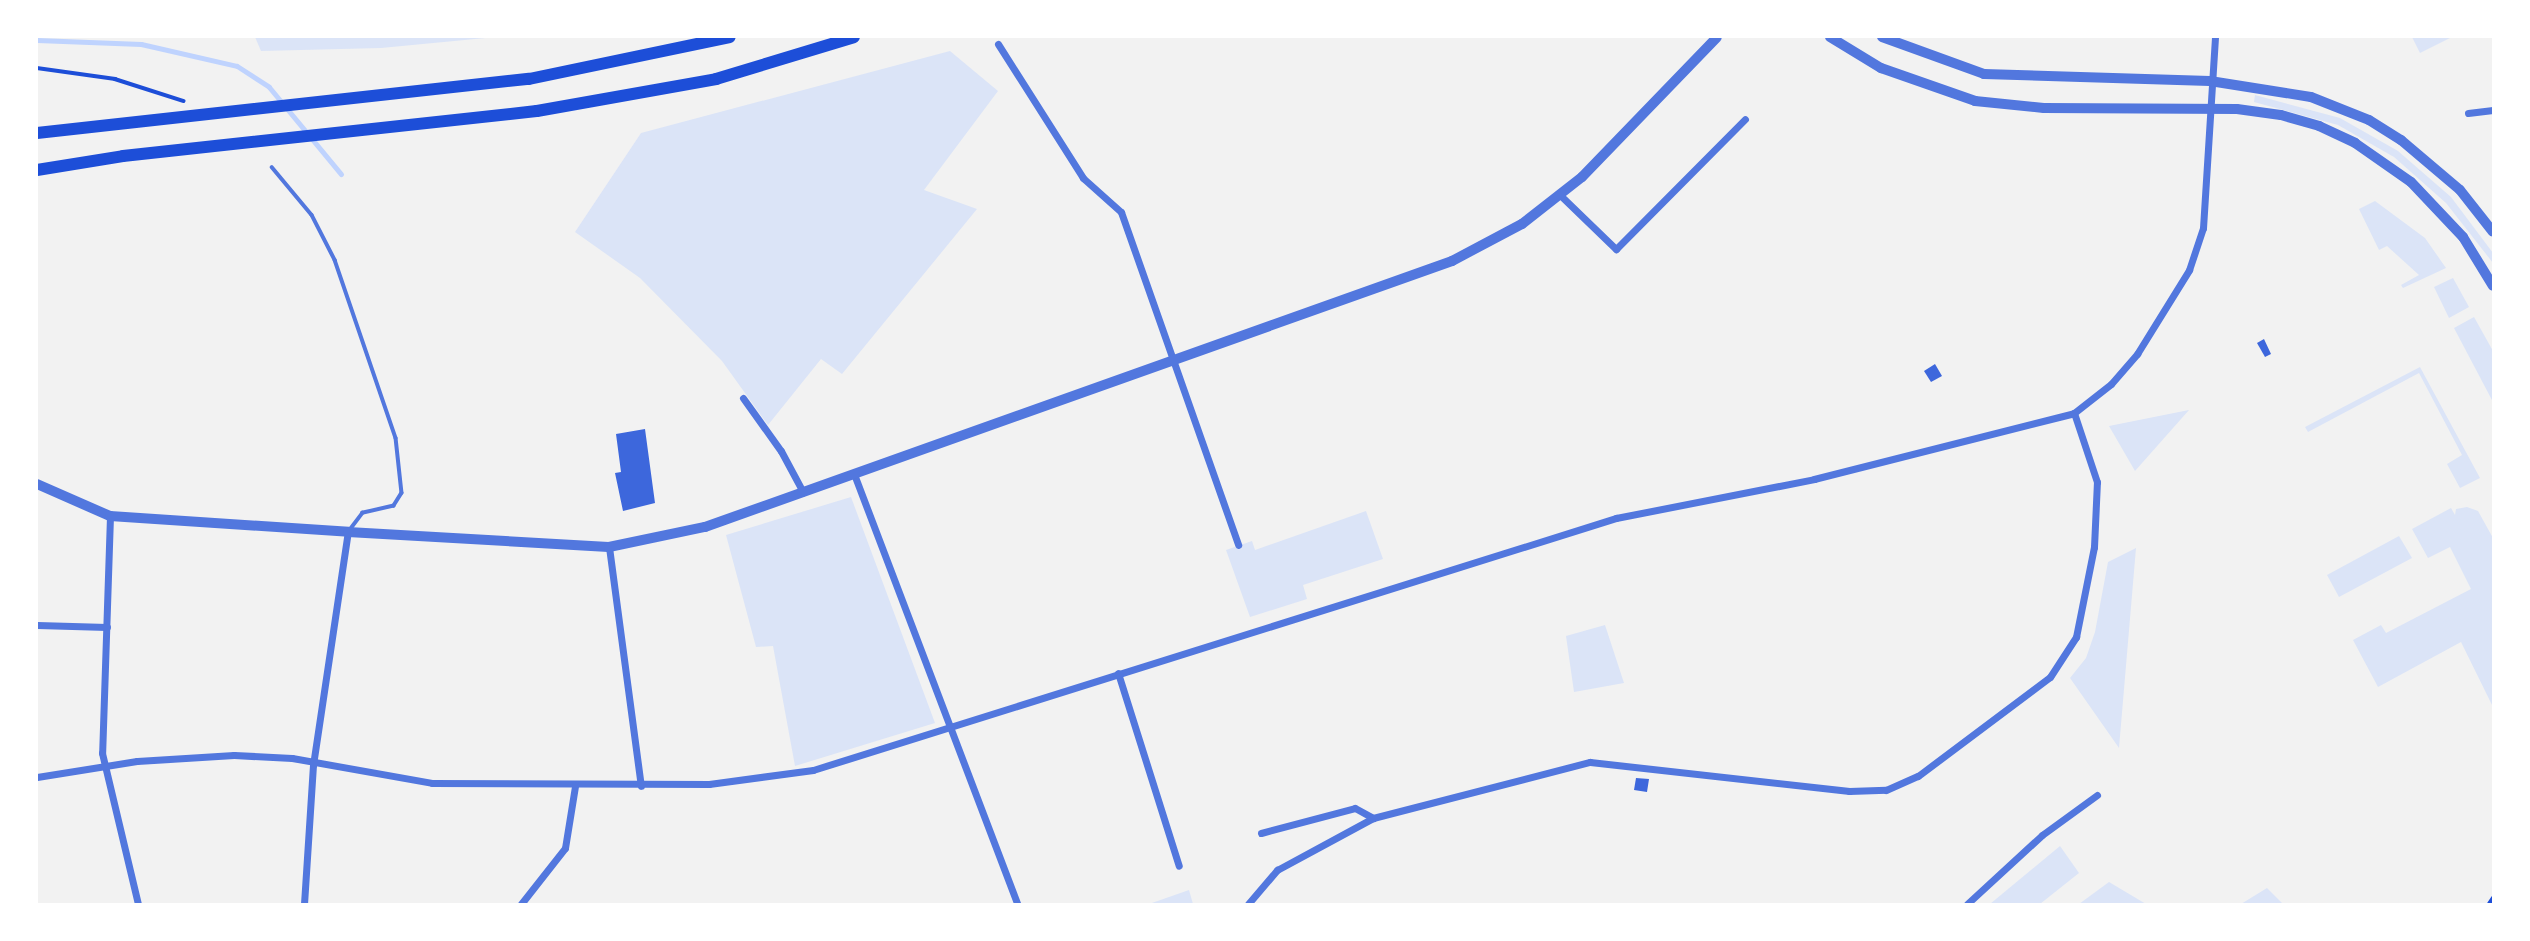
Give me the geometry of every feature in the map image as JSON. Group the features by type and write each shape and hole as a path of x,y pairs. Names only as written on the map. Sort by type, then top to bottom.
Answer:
{"highway":[{"path":"37,133 529,79 730,37"},
{"path":"37,170 123,156 335,136 537,111 716,79 854,37"}],"street":[{"path":"37,484 110,516 348,532 609,547 705,527 1452,261 1522,225 1560,195 1717,37"},
{"path":"1830,37 1881,68 1975,102 2044,108 2208,107 2281,114 2319,126 2385,161 2440,209 2493,286"},
{"path":"1882,37 1951,65 1984,74 2210,81 2311,97 2369,120 2432,164 2493,232"},
{"path":"37,776 104,766 234,755 292,758 313,765 432,783 575,786 709,784 813,769 1616,518 1814,479 2074,413 2110,384 2137,354 2189,270 2203,228 2208,107 2215,37"},
{"path":"998,44 1083,178 1121,212 1238,545"},
{"path":"2468,113 2493,110"},
{"path":"1560,195 1616,249 1745,119"},
{"path":"743,398 781,451 803,492"},
{"path":"1248,904 1277,870 1373,818 1590,762 1849,791 1885,790 1918,776 2050,677 2076,637 2094,547 2097,482 2074,413"},
{"path":"854,474 1017,904"},
{"path":"110,516 104,766 138,904"},
{"path":"304,904 313,765 348,532"},
{"path":"609,547 641,786"},
{"path":"37,625 107,627"},
{"path":"1118,673 1179,866"},
{"path":"521,904 565,848 575,786"},
{"path":"1967,904 2042,835 2097,795"},
{"path":"1261,833 1355,808 1373,818"}],"lane":[{"path":"272,167 312,215 335,260 396,438 402,493 394,506 363,513 348,532"}],"path":[{"path":"2489,904 2493,898"}],"shaded area":[{"path":"255,37 496,37 381,48 261,51"},
{"path":"2412,37 2452,37 2420,53"},
{"path":"950,51 998,91 924,190 977,209 842,374 821,359 768,425 722,361 640,278 575,232 641,133"},
{"path":"2255,95 2340,118 2398,151 2451,197 2493,253 2493,263 2446,203 2394,157 2338,125 2254,102"},
{"path":"2375,201 2425,238 2446,268 2403,288 2401,285 2419,275 2387,246 2379,250 2359,209"},
{"path":"2453,278 2469,307 2449,318 2434,287"},
{"path":"2474,317 2493,351 2493,402 2454,328"},
{"path":"2420,367 2480,478 2460,488 2447,464 2462,455 2419,373 2308,432 2305,427"},
{"path":"2189,410 2135,471 2109,426"},
{"path":"851,497 935,723 795,766 773,646 756,647 726,535"},
{"path":"2467,507 2478,511 2493,538 2493,707 2461,642 2378,687 2353,640 2381,625 2386,633 2471,589 2450,547 2428,558 2412,529 2451,508 2455,515 2456,509"},
{"path":"1366,511 1383,559 1303,585 1307,599 1250,617 1226,550 1252,541 1255,550"},
{"path":"2399,536 2412,558 2339,597 2327,575"},
{"path":"2136,548 2119,748 2070,678 2086,658 2095,632 2108,562"},
{"path":"1605,625 1624,683 1574,692 1566,636"},
{"path":"2060,846 2079,873 2040,904 1990,904"},
{"path":"2109,882 2146,904 2079,904"},
{"path":"2267,888 2283,904 2241,904"},
{"path":"1189,890 1193,904 1149,904"}],"building":[{"path":"2264,339 2271,354 2265,357 2257,343"},
{"path":"1935,364 1942,376 1931,382 1924,371"},
{"path":"645,429 655,503 623,511 615,473 621,472 616,434"},
{"path":"1636,778 1649,779 1647,792 1634,790"}],"waterway":[{"path":"37,40 141,44 237,66 269,87 341,174"}]}
